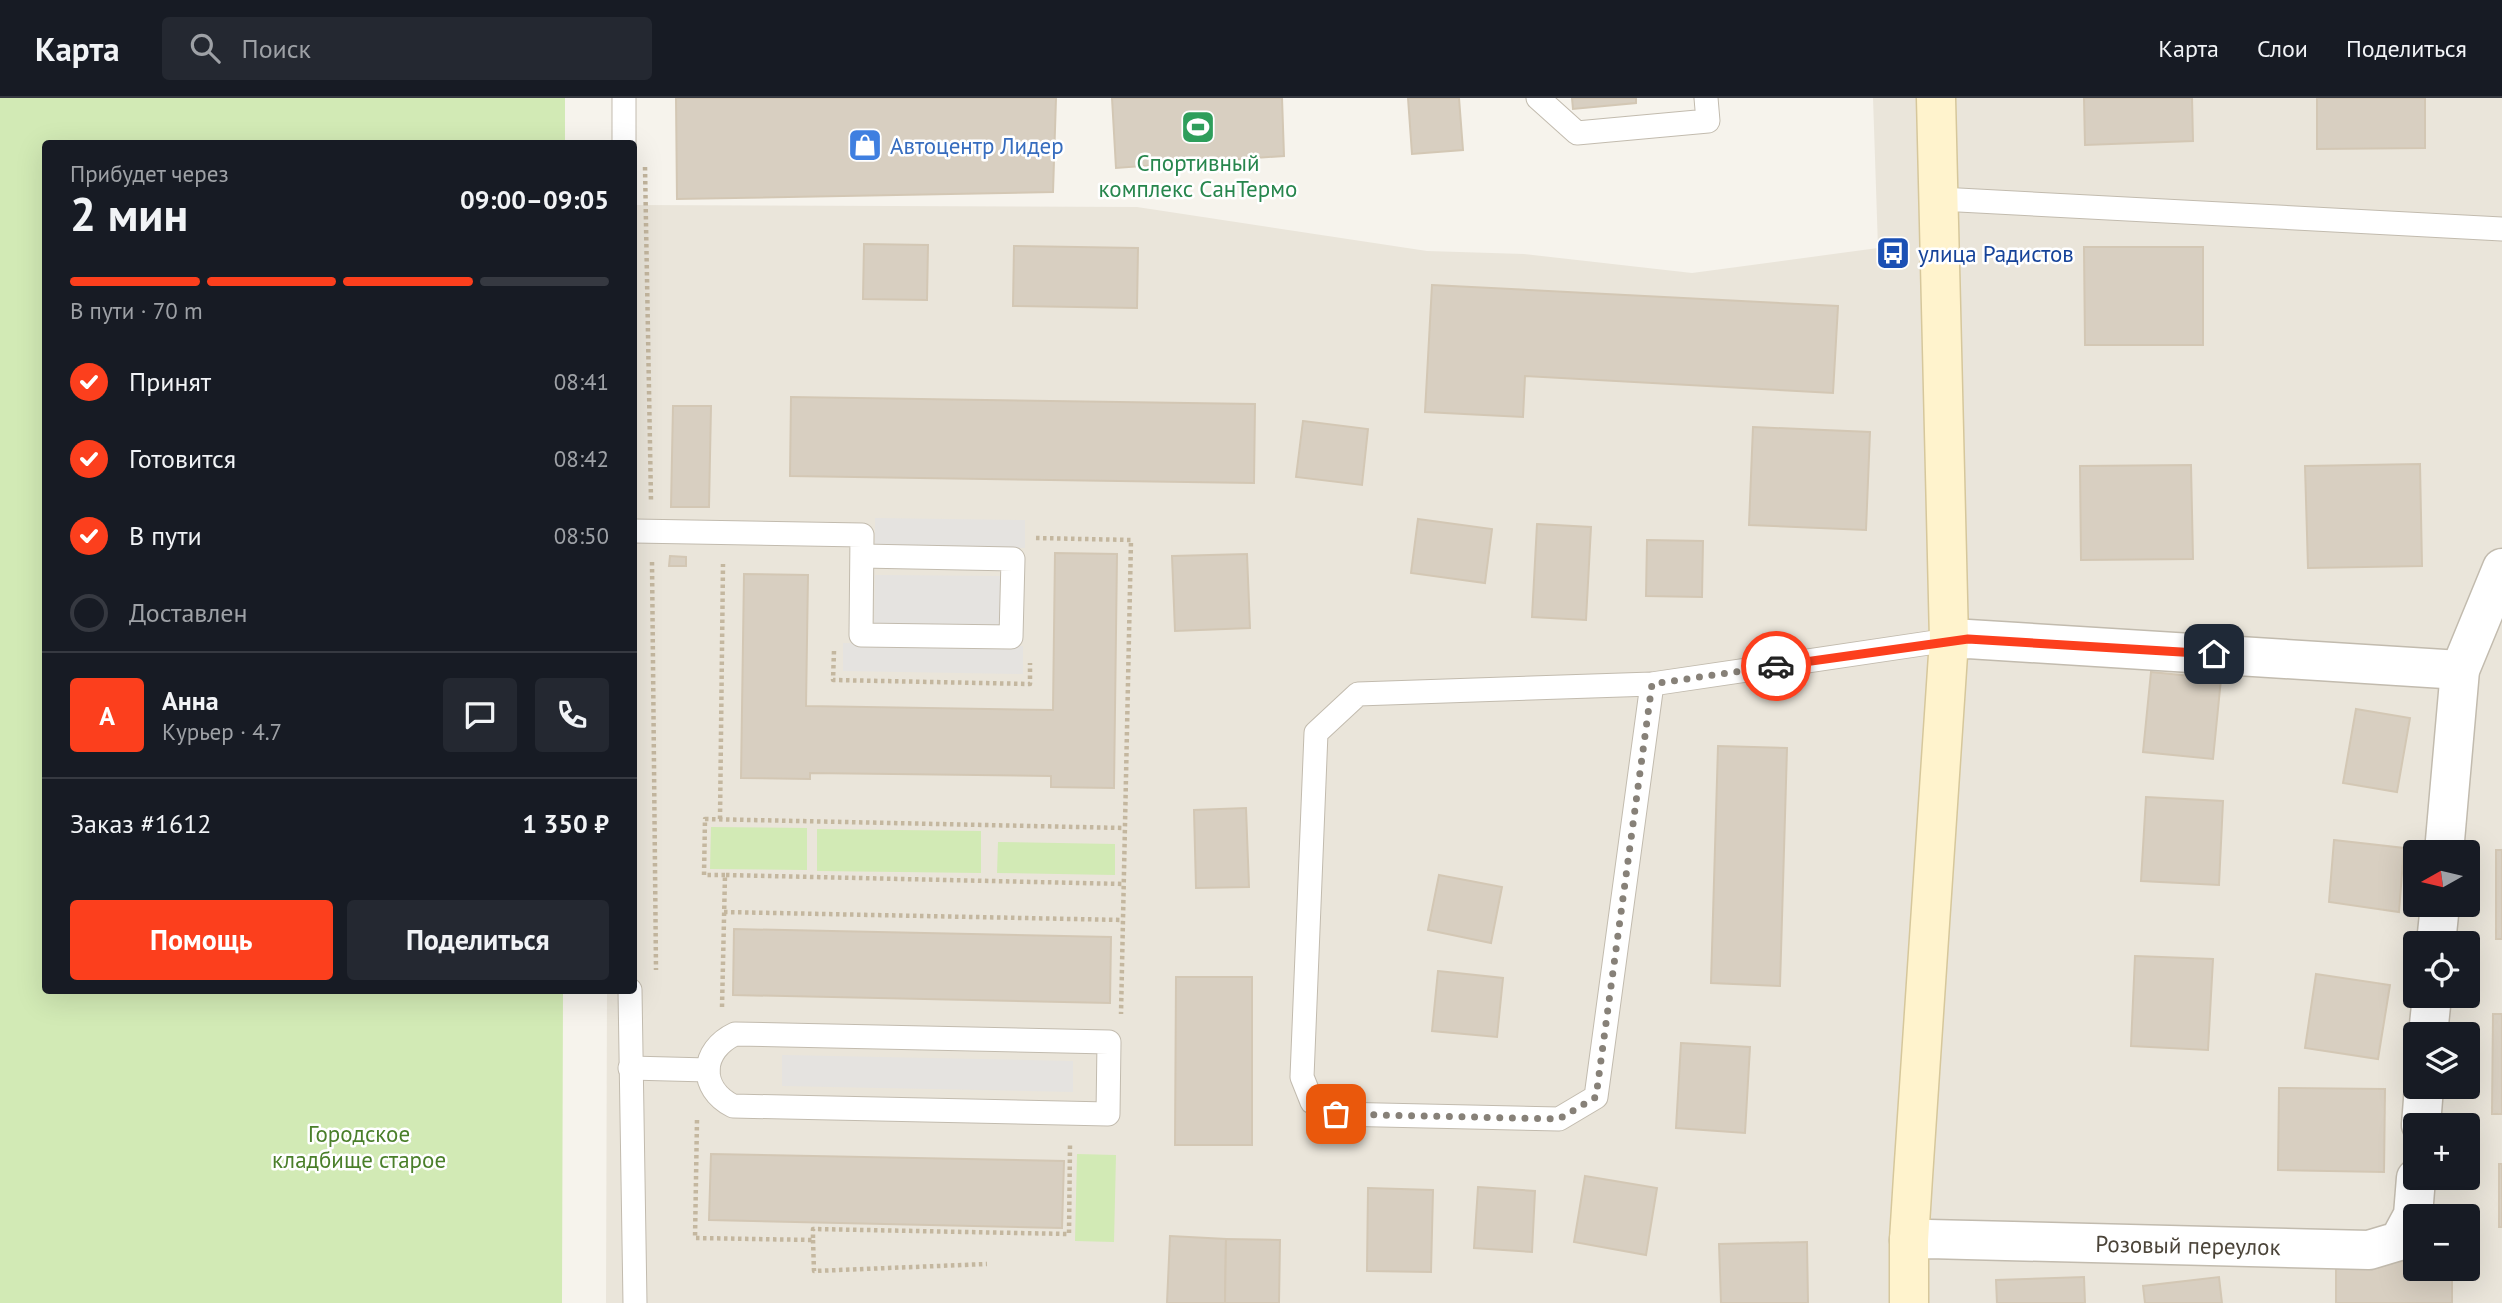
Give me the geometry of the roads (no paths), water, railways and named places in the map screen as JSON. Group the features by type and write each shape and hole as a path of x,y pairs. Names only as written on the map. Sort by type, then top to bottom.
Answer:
{"main road":[{"path":"1909,1303 1909,1240 1949,640 1936,98"}],"street":[{"path":"2445,840 2460,670 2502,568"},
{"path":"1949,640 1968,639 2460,670"},
{"name":"Розовый переулок","path":"1909,1240 2369,1250 2399,1241 2413,1215 2415,1190"}],"lane":[{"path":"624,98 624,140"},
{"path":"1538,98 1577,133 1708,121 1706,98"},
{"path":"1940,199 2502,229"},
{"path":"642,532 862,535 861,635 1011,637 1013,559 862,556"},
{"path":"1652,684 1596,1097 1559,1119 1336,1114 1312,1102 1302,1077 1316,733 1358,694 1652,684 1949,640"},
{"path":"630,994 635,1303"},
{"path":"735,1034 1110,1042 1108,1114 733,1106 715,1093 708,1070 709,1059 715,1048 724,1039 735,1034"},
{"path":"630,1068 708,1070"}],"place":[{"name":"Спортивный комплекс СанТермо","path":"1198,127"},
{"name":"Автоцентр Лидер","path":"865,145"},
{"name":"улица Радистов","path":"1893,253"}],"park label":[{"name":"Городское кладбище старое","path":"359,1146"}]}
